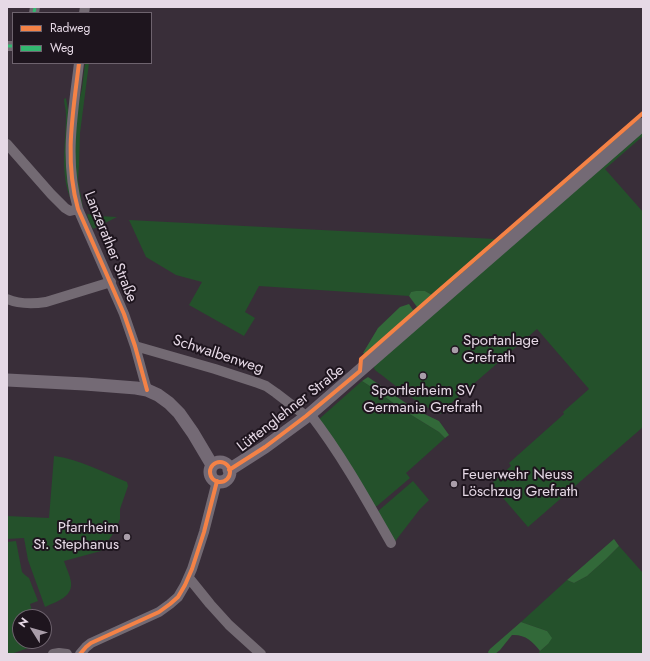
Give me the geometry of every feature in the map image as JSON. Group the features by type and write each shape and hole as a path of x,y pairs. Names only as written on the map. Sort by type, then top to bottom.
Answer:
{"main road":[{"name":"Lüttenglehner Straße","path":"229,470 265,447 308,415 643,124"},
{"path":"7,380 85,384 147,390 164,399 179,413 212,465 210,475 214,480 224,481 228,476 228,466 222,462 212,465"}],"street":[{"name":"Lanzerather Straße","path":"79,64 70,146 74,196 78,209 124,314 136,346 147,390"},
{"path":"7,144 65,208 70,211 78,209"},
{"path":"7,299 36,304 111,282"},
{"name":"Schwalbenweg","path":"136,346 215,368 266,386 308,415"},
{"name":"Lüttenglehner Straße","path":"308,415 322,430 349,471 391,543"},
{"path":"80,654 91,643 159,612 175,600 182,592 189,578 204,532 217,481"},
{"path":"189,578 229,625 261,654"},
{"path":"53,654 59,652 67,654"}],"green space":[{"path":"85,64 89,64 80,133 78,180 82,209 77,195 74,134 76,114 82,89"},
{"path":"66,98 69,115 72,202 68,191 64,170 66,115 64,99"},
{"name":"Sportanlage Grefrath","path":"643,129 643,136 605,169 643,212 643,427 528,527 491,484 511,466 509,463 564,414 563,412 589,389 537,329 441,412 442,414 416,401 375,370 375,363"},
{"path":"621,133 620,138 442,293 438,292"},
{"path":"87,214 98,216 117,217 93,229"},
{"path":"129,220 495,239 432,295 425,291 411,292 409,296 259,286 245,312 255,318 244,336 189,305 202,282 176,275 146,257"},
{"path":"425,291 432,295 365,354 363,353 378,328 400,307 409,304 413,310 417,307 409,296 411,292"},
{"path":"435,294 434,300 367,359 364,358"},
{"path":"368,377 416,410 439,421 449,435 445,438 439,432 400,408 362,381"},
{"path":"362,381 400,408 439,432 445,438 406,473 410,478 377,506 373,507 318,420"},
{"path":"54,456 91,466 127,482 128,486 120,509 120,519 115,531 101,551 64,561 71,582 69,592 59,601 45,607 28,560 24,538 7,539 7,516 49,518"},
{"path":"413,481 429,500 420,509 393,544 377,512"},
{"path":"614,539 619,546 587,576 574,583 567,580"},
{"path":"16,541 22,572 29,578 38,601 30,604 32,609 12,609 12,649 26,649 11,654 7,654 7,542"},
{"path":"619,546 643,573 643,654 538,654 548,644 547,631 521,622 567,580 574,583 587,576"},
{"path":"521,622 547,631 552,638 540,651 528,639 512,635 500,650 495,654 489,654 488,652 490,649"}],"marked path":[{"path":"34,12 35,7"},
{"path":"7,46 12,46"}],"cycle path":[{"path":"79,64 71,136 71,173 74,191 78,209 124,314 135,346 147,390"},
{"path":"229,470 265,447 306,416 360,371 361,359 643,113"},
{"path":"220,462 227,465 230,472 227,479 220,482 213,479 210,472 213,465 220,462"},
{"path":"80,654 91,643 159,612 178,597 192,569 204,532 217,481"}],"place":[{"name":"Sportanlage Grefrath","path":"455,350"},
{"name":"Sportlerheim SV Germania Grefrath","path":"423,376"},
{"name":"Feuerwehr Neuss Löschzug Grefrath","path":"454,484"},
{"name":"Pfarrheim St. Stephanus","path":"127,537"}]}
